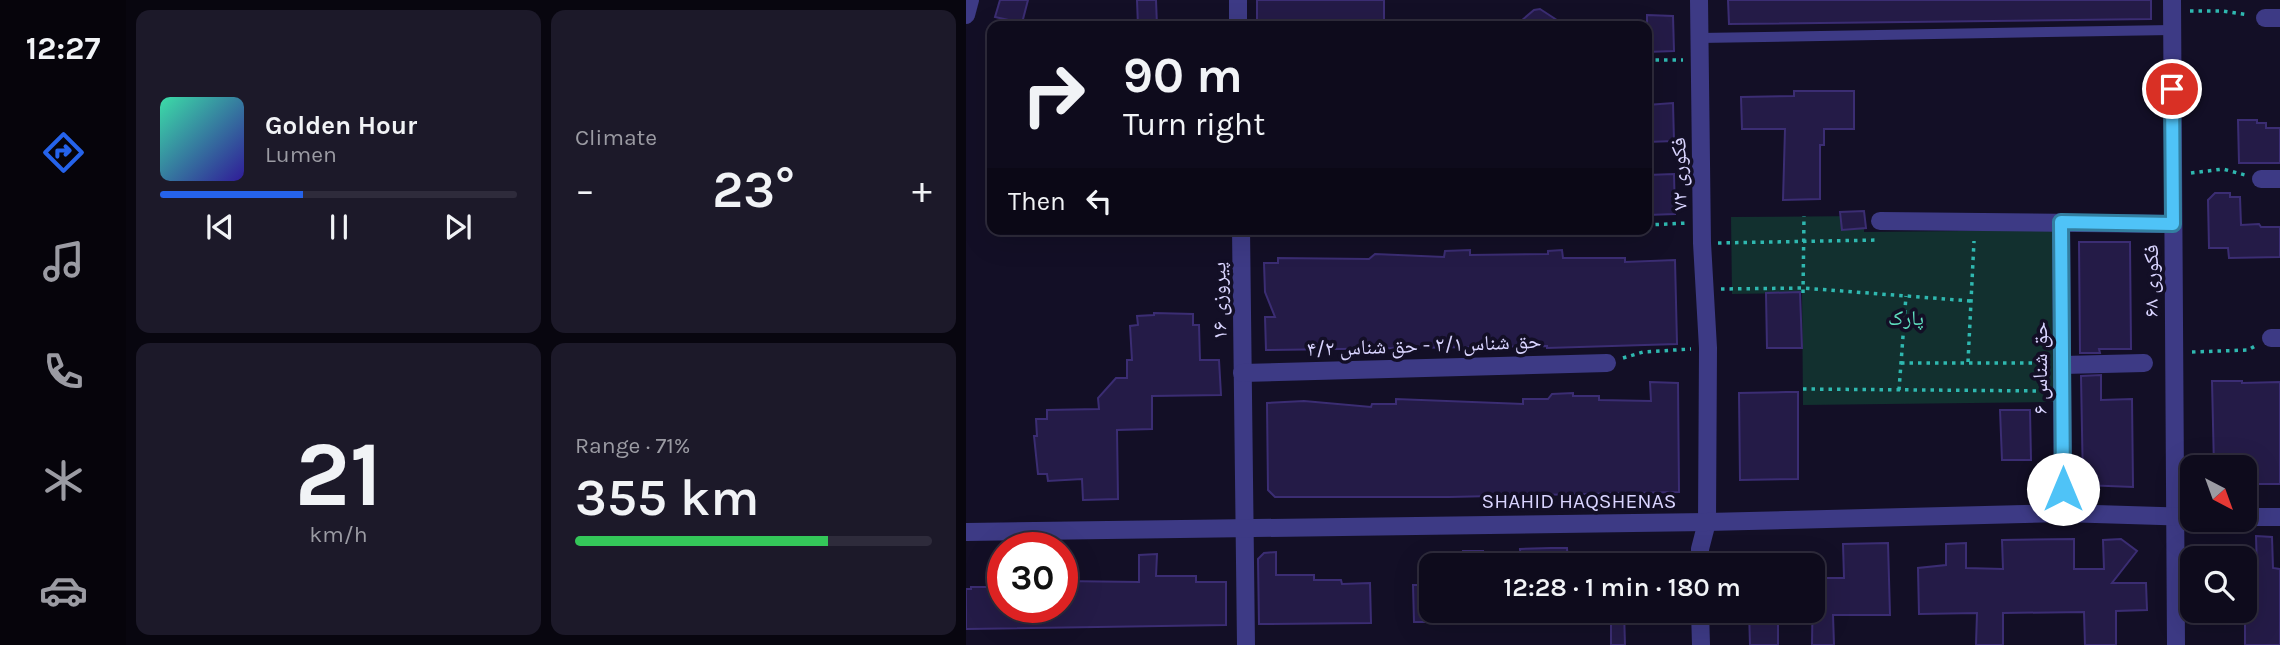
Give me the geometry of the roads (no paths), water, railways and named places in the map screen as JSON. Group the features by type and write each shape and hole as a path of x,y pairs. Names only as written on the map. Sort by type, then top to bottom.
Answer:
{"street":[{"path":"966,15 970,0"},
{"path":"1238,0 1238,21"},
{"name":"فکوری ۷۲","path":"1699,0 1702,222 1708,348 1707,522 1700,553"},
{"name":"فکوری ۶۸","path":"2172,6 2174,352 2180,455"},
{"path":"2261,179 2280,179"},
{"path":"1880,221 2173,224"},
{"name":"حق شناس ۶","path":"2061,222 2063,513"},
{"name":"پیروزی ۱۶","path":"1241,235 1245,645"},
{"name":"حق شناس۲/۱ - حق شناس ۴/۲","path":"1242,373 1607,363"},
{"path":"2063,365 2144,363"},
{"name":"SHAHID HAQSHENAS","path":"966,532 1707,522 2063,513 2180,517"},
{"path":"2258,517 2280,517"},
{"name":"فکوری ۶۸","path":"2176,645 2183,532"},
{"path":"1700,623 1700,645"}],"lane":[{"path":"1699,38 2172,30"}],"park label":[{"name":"پارک","path":"1906,318"}]}
